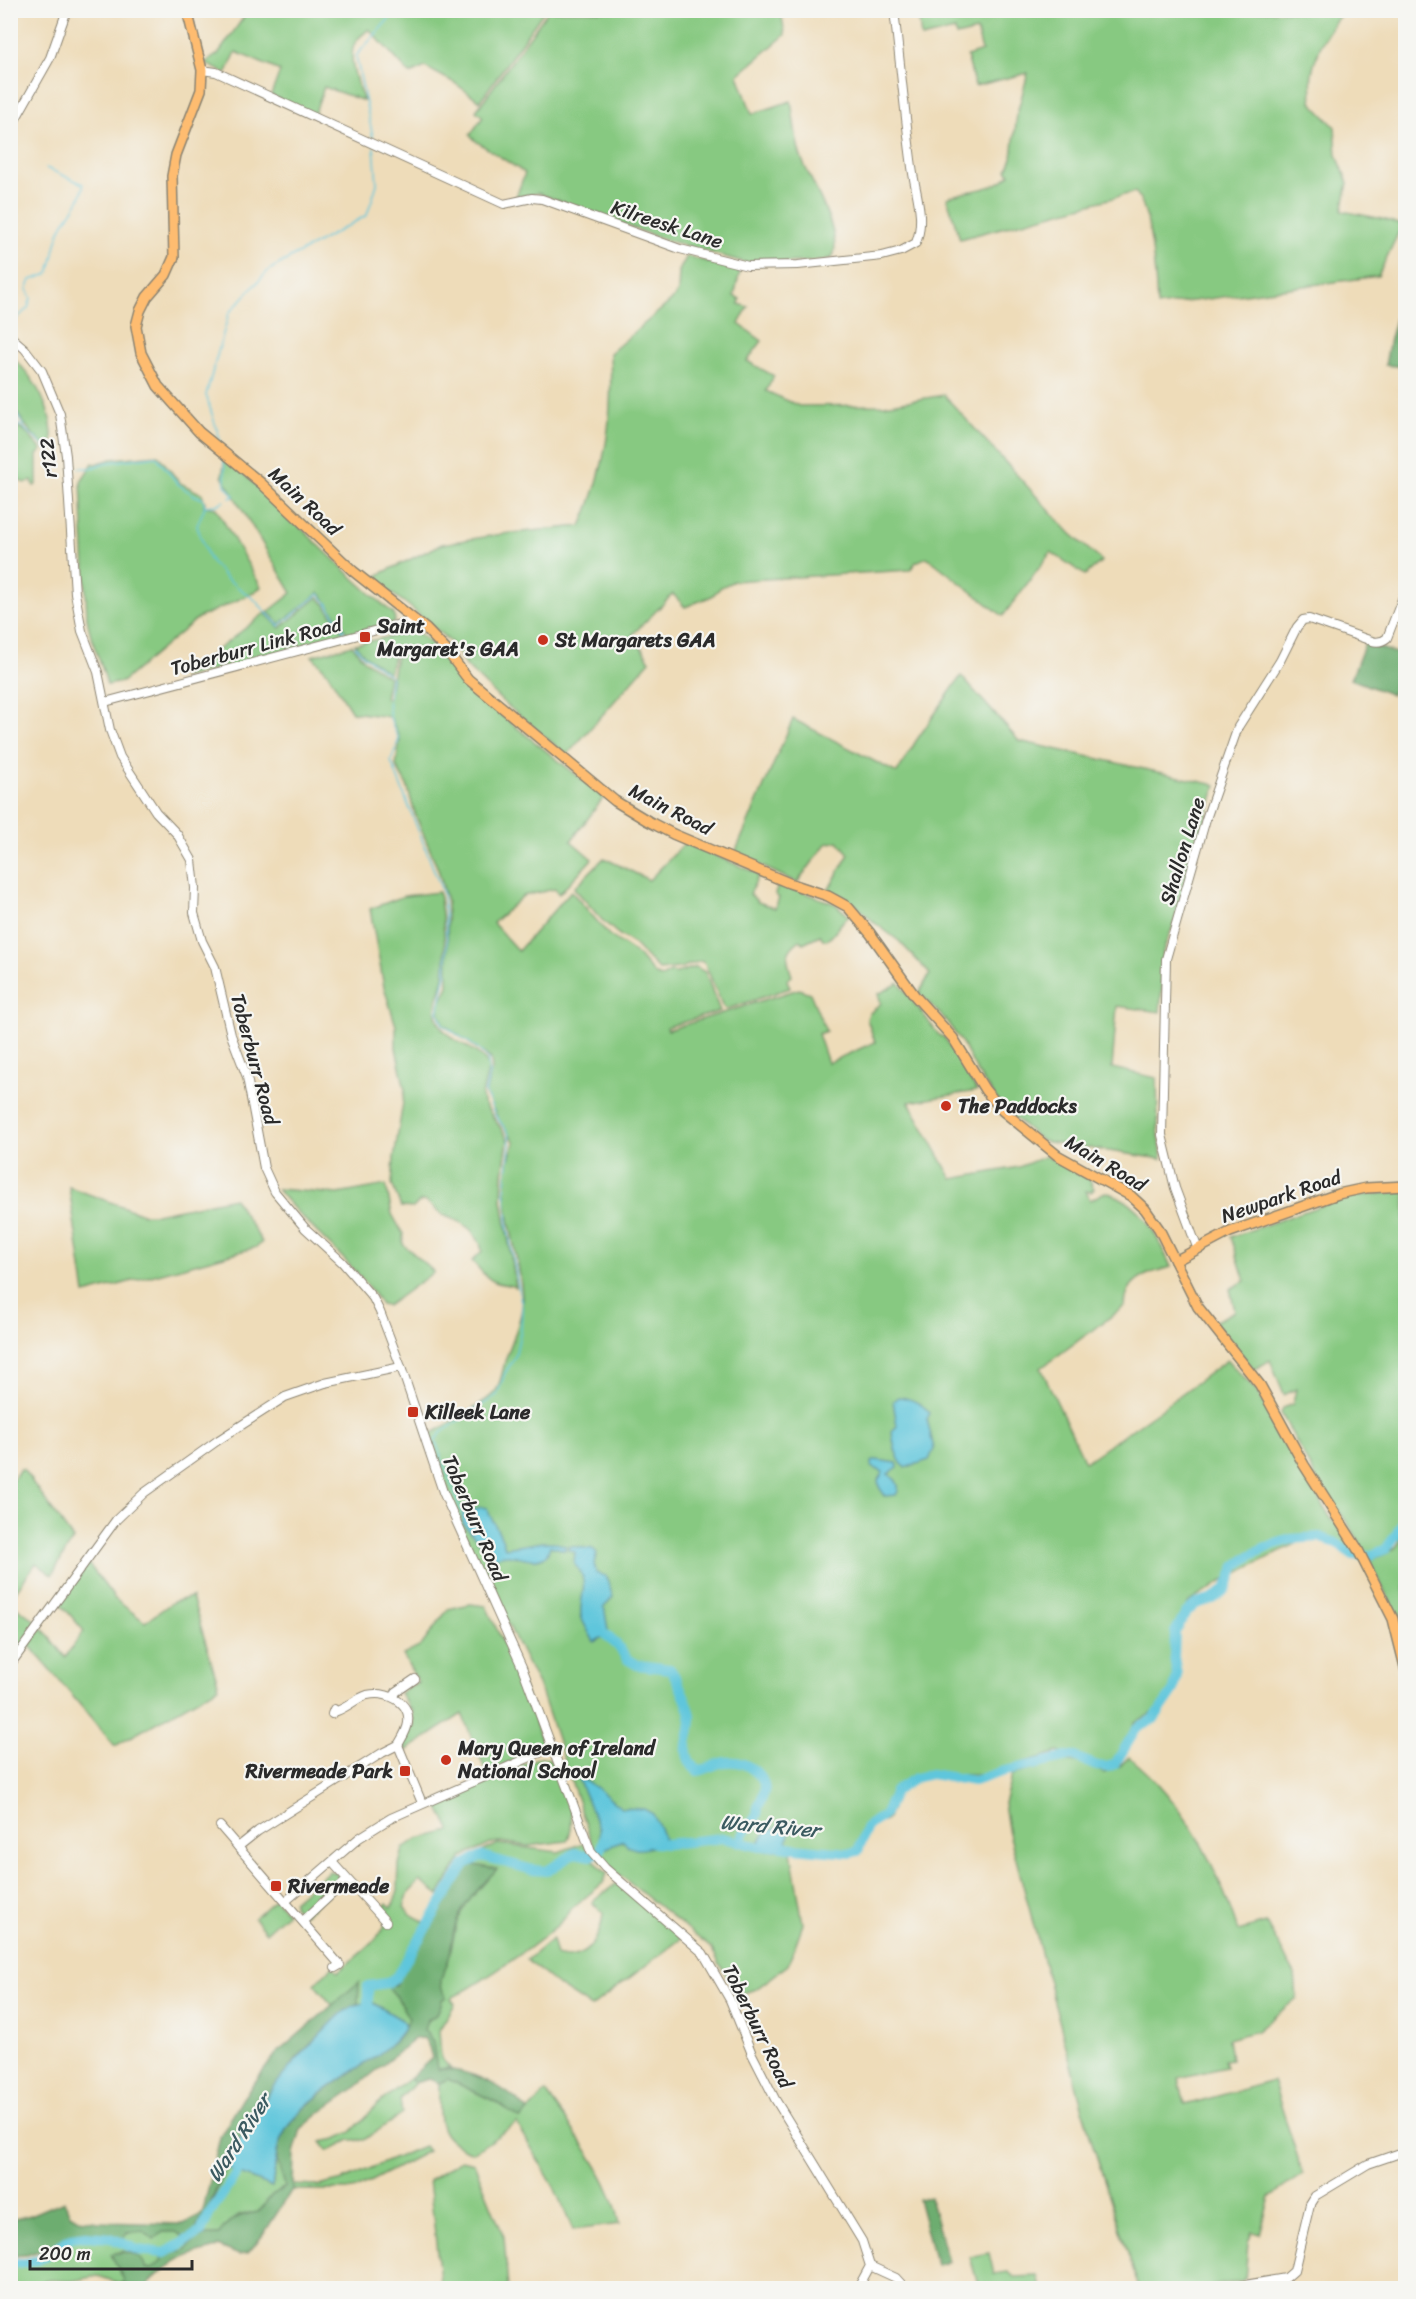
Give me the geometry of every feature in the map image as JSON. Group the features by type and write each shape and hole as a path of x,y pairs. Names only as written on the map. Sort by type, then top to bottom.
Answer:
{"main road":[{"name":"Main Road","path":"187,10 202,70 201,90 176,155 172,176 174,257 166,275 143,303 136,334 145,364 158,386 199,432 261,483 353,571 436,639 468,679 582,775 629,811 673,834 789,883 828,896 848,907 870,933 915,996 952,1038 985,1090 1003,1111 1057,1155 1137,1200 1159,1229 1198,1307 1264,1392 1304,1465 1358,1548 1393,1619 1406,1671"},
{"name":"Newpark Road","path":"1175,1261 1197,1247 1230,1232 1338,1194 1366,1188 1406,1186"}],"street":[{"path":"10,129 50,58 67,10"},
{"name":"Kilreesk Lane","path":"202,70 216,72 504,204 532,198 542,199 680,249 748,266 798,265 882,256 901,251 916,243 919,237 919,201 912,170 894,10"},
{"name":"r122","path":"10,336 25,349 42,370 60,414 66,456 75,593"},
{"name":"Shallon Lane","path":"1197,1247 1175,1188 1162,1135 1164,1005 1166,959 1206,819 1238,727 1303,620 1314,620 1372,641 1383,641 1387,638 1406,589"},
{"name":"Toberburr Road","path":"75,593 82,631 98,672 110,730 120,757 156,812 177,834 192,860 195,888 194,913 202,941 215,967 231,1035 247,1077 264,1168 269,1180 275,1192 305,1228 342,1262 373,1298 401,1367 443,1492 522,1667 591,1852 601,1864 703,1953 730,2000 752,2054 775,2099 862,2241 870,2266"},
{"name":"Toberburr Link Road","path":"105,702 415,620"},
{"path":"10,1665 116,1520 136,1498 285,1397 325,1383 401,1367"},
{"path":"394,1697 396,1692 413,1683"},
{"path":"238,1847 258,1831 398,1745 408,1725 408,1717 403,1705 394,1697 376,1694 364,1696 337,1711 334,1709 332,1714"},
{"path":"398,1745 422,1803"},
{"path":"286,1901 359,1838 391,1818 551,1748"},
{"path":"220,1826 340,1965 335,1968"},
{"path":"332,1863 386,1922"},
{"path":"303,1921 347,1880"},
{"path":"1227,2289 1286,2278 1294,2271 1310,2204 1316,2196 1368,2164 1406,2151"},
{"path":"858,2289 870,2266 896,2278 905,2289"}],"green space":[{"path":"248,11 544,11 480,101 453,82 425,67 410,74 369,29 356,41 352,56 354,72 364,101 324,87 314,115 271,95 280,71 236,52 226,74 205,63 218,54"},
{"path":"548,11 781,11 785,35 738,75 752,114 791,101 801,157 834,236 835,248 832,258 820,261 750,264 663,239 538,193 516,197 525,173 470,135 483,117 476,111"},
{"path":"918,11 1344,11 1328,32 1314,64 1311,77 1311,102 1335,127 1337,155 1348,183 1342,211 1402,225 1378,276 1157,306 1149,228 1145,212 1135,192 960,239 947,198 996,184 1010,174 1007,170 1012,158 1017,114 1028,73 975,86 967,56 982,51 977,31 956,36 955,30 921,38"},
{"path":"687,256 740,271 734,296 740,299 739,304 748,307 739,324 762,341 747,361 774,376 766,391 799,406 884,405 944,395 1070,533 1102,561 1085,575 1051,552 1003,616 927,557 916,562 910,570 734,581 721,587 712,596 685,607 673,594 633,634 650,661 567,755 502,701 464,664 456,647 408,605 373,580 380,574 442,544 502,534 581,526 597,483 606,441 610,399 610,353 671,301 678,292 679,271"},
{"path":"1405,285 1405,367 1385,365 1390,338"},
{"path":"11,356 28,374 42,396 50,420 52,445 45,447 34,436 21,420 10,400"},
{"path":"10,425 23,429 42,450 37,455 37,484 34,486 32,481 24,483 18,479 13,487 11,485"},
{"path":"158,455 180,483 202,494 204,506 216,508 261,587 251,594 198,618 122,682 107,685 87,618 81,481 93,463"},
{"path":"225,458 394,614 395,622 349,636 319,593 280,624 268,612 292,593 222,476"},
{"path":"318,597 346,637 181,678 265,613 280,628"},
{"path":"416,631 438,649 403,649 395,652 389,673 364,655 355,644"},
{"path":"1365,643 1405,656 1392,695 1351,679"},
{"path":"352,645 364,660 389,677 385,698 388,699 396,656 400,653 441,651 456,675 476,695 604,797 571,841 592,859 559,894 555,889 523,896 493,923 518,951 571,891 609,935 638,955 655,975 662,977 670,972 676,973 696,967 705,972 720,1011 667,1027 668,1030 799,989 810,993 826,1031 818,1034 828,1063 875,1042 867,1019 869,1014 881,1003 878,994 899,983 939,1035 945,1038 977,1091 909,1102 952,1179 1019,1167 1046,1156 1090,1180 1094,1189 1091,1192 1086,1191 1090,1200 1105,1192 1129,1203 1147,1221 1171,1267 1140,1278 1129,1289 1125,1306 1041,1368 1085,1462 1227,1360 1256,1390 1333,1522 1336,1521 1357,1556 1354,1557 1333,1541 1308,1537 1226,1579 1189,1602 1175,1632 1175,1684 1157,1711 1135,1722 1111,1770 1058,1752 982,1775 924,1774 899,1790 888,1819 865,1829 858,1849 791,1852 803,1924 788,1965 756,1989 737,1995 711,1948 601,1860 593,1846 541,1691 459,1525 429,1435 473,1409 495,1392 522,1311 521,1284 506,1203 508,1162 515,1142 501,1124 485,1094 492,1069 491,1059 443,1024 439,1012 439,1004 448,986 447,901 438,869 415,814 407,785 396,766 400,739 390,717 352,712 327,672 312,656"},
{"path":"961,676 1019,741 1216,785 1173,926 1163,951 1160,975 1162,986 1160,1012 1117,1006 1112,1068 1157,1078 1158,1127 1162,1159 1042,1141 1002,1107 945,1019 919,993 930,974 899,941 856,905 838,894 827,892 849,854 838,841 826,844 797,883 735,853 793,719 897,773"},
{"path":"685,843 759,874 750,894 758,902 775,908 779,898 775,894 779,883 835,904 849,916 827,940 820,935 803,943 800,940 791,948 788,965 792,976 787,980 790,988 727,1009 723,1007 705,964 701,961 680,968 659,970 634,944 602,920 574,888 604,858 649,880"},
{"path":"439,892 445,966 436,1006 437,1018 451,1037 479,1055 489,1067 482,1095 483,1102 508,1139 502,1200 516,1287 492,1281 472,1261 482,1251 480,1243 471,1230 460,1222 443,1215 425,1201 419,1202 413,1208 401,1207 392,1184 405,1090 396,1048 396,1026 384,987 370,909 404,896"},
{"path":"386,1185 392,1214 403,1234 403,1244 434,1272 387,1306 381,1305 358,1274 277,1189 338,1194"},
{"path":"69,1187 143,1214 156,1214 234,1198 262,1242 257,1247 85,1294"},
{"path":"1405,1191 1405,1517 1391,1545 1377,1553 1365,1555 1355,1534 1316,1478 1281,1413 1283,1408 1293,1404 1296,1389 1284,1395 1270,1360 1254,1370 1214,1322 1235,1311 1230,1289 1245,1281 1231,1237 1346,1197"},
{"path":"20,1469 23,1469 73,1539 52,1575 36,1563 11,1598 11,1482"},
{"path":"1405,1524 1405,1612 1398,1616 1368,1561 1385,1554 1399,1543"},
{"path":"88,1563 115,1599 145,1622 173,1602 192,1597 219,1687 115,1746 29,1645 42,1628 65,1657 84,1631 60,1603"},
{"path":"11,1603 37,1622 21,1646 11,1635"},
{"path":"470,1604 486,1606 520,1679 542,1742 540,1749 486,1772 462,1714 406,1751 403,1746 414,1725 412,1709 409,1709 400,1693 418,1682 403,1655 421,1646 448,1609"},
{"path":"540,1757 548,1758 552,1763 565,1791 572,1822 567,1841 528,1846 493,1843 462,1857 439,1895 420,1881 409,1893 404,1907 412,1915 425,1922 392,1977 396,1985 388,1986 409,2019 405,2027 402,2020 373,2003 358,2004 359,1983 333,2006 314,1984 333,1966 338,1972 368,1947 381,1932 388,1916 382,1908 387,1903 391,1907 393,1905 398,1890 399,1864 403,1849 417,1839 451,1831 436,1802"},
{"path":"1129,1757 1166,1793 1196,1836 1220,1882 1238,1931 1266,1923 1295,1974 1297,1998 1257,2031 1228,2039 1231,2059 1224,2060 1226,2067 1179,2078 1185,2105 1273,2081 1303,2174 1270,2197 1260,2234 1252,2232 1248,2243 1245,2280 1202,2288 1139,2288 1090,2136 1008,1829 1004,1803 1012,1775 1062,1761 1085,1764 1104,1773 1120,1766"},
{"path":"584,1843 591,1857 607,1874 603,1883 571,1909 565,1918 536,1943 497,1971 451,1998 455,2004 439,2030 441,2058 450,2068 437,2069 429,2034 424,2030 425,2025 433,2017 441,1989 440,1977 448,1962 457,1921 468,1902 496,1869 468,1864 467,1859 498,1844 558,1852"},
{"path":"468,1864 497,1869 469,1900 460,1914 441,1981 446,1997 442,2000 436,2015 427,2020 424,2030 433,2041 437,2069 462,2072 487,2081 509,2094 528,2111 520,2119 494,2101 448,2079 439,2083 429,2079 415,2083 410,2078 432,2058 424,2038 414,2039 301,2129 294,2153 293,2188 263,2235 248,2253 239,2255 218,2246 212,2250 186,2257 170,2266 147,2288 135,2288 123,2284 124,2280 111,2254 132,2253 140,2258 146,2268 152,2269 162,2261 159,2254 184,2251 196,2239 206,2235 219,2235 230,2221 258,2212 272,2195 285,2187 277,2160 281,2138 292,2121 307,2105 383,2051 400,2035 409,2019 397,1997 387,1986 396,1985 404,1968"},
{"path":"329,1871 336,1873 339,1877 337,1886 305,1914 299,1914 293,1901"},
{"path":"617,1883 682,1938 591,2007 560,1987 527,1960 552,1939 556,1955 575,1956 590,1947 599,1932 603,1913 592,1902"},
{"path":"275,1899 287,1913 266,1932 254,1918"},
{"path":"359,1982 358,2004 341,2014 297,2058 242,2133 205,2214 197,2225 197,2230 186,2239 176,2232 163,2232 154,2240 143,2231 127,2232 123,2240 85,2233 66,2237 45,2249 27,2255 11,2256 10,2220 31,2215 64,2201 71,2214 79,2219 99,2222 182,2224 202,2214 220,2137 243,2098 276,2054"},
{"path":"410,2078 415,2083 400,2099 402,2114 364,2140 350,2140 328,2151 321,2142 336,2139 351,2132 378,2104"},
{"path":"448,2079 494,2101 520,2119 546,2092 590,2155 609,2188 620,2224 573,2230 554,2187 517,2123 474,2152 452,2141 445,2134 439,2107 439,2083"},
{"path":"424,2146 428,2151 358,2188 292,2190 293,2185 318,2186 343,2180"},
{"path":"277,2157 286,2187 272,2195 259,2212 240,2215 219,2235 206,2235 196,2239 184,2251 160,2254 162,2261 152,2269 146,2268 124,2251 111,2254 124,2280 123,2284 98,2276 71,2281 50,2280 11,2288 11,2264 29,2264 58,2251 72,2240 85,2238 114,2242 116,2237 128,2233 177,2231 189,2228 205,2214 226,2168 272,2187"},
{"path":"461,2160 474,2163 504,2237 508,2288 441,2288 429,2180"},
{"path":"930,2197 948,2262 936,2265 918,2199"},
{"path":"989,2253 994,2274 1008,2272 1015,2277 1038,2276 1041,2288 979,2288 970,2257"}],"water":[{"path":"898,1397 915,1402 930,1413 927,1419 934,1449 929,1460 905,1468 897,1455 892,1436 892,1431 897,1426 893,1401"},
{"path":"876,1460 897,1463 898,1467 888,1474 897,1483 896,1495 885,1496 879,1487 878,1480 883,1472 872,1467 872,1462"},
{"path":"481,1507 487,1508 505,1548 554,1542 566,1546 565,1550 550,1546 547,1555 540,1558 528,1559 502,1555 494,1558 463,1524 462,1515"},
{"path":"569,1546 593,1549 597,1553 594,1563 596,1573 606,1576 613,1597 604,1606 608,1630 606,1635 594,1642 582,1618 584,1583 574,1564 575,1552 568,1550"},
{"path":"577,1776 596,1787 621,1808 644,1809 653,1814 667,1844 638,1849 628,1846 623,1841 600,1851 599,1829"},
{"path":"785,1826 790,1832 787,1840 790,1845 787,1849 761,1851 752,1848 753,1842 758,1844 767,1830"},
{"path":"373,2003 402,2020 405,2027 385,2049 318,2096 290,2123 279,2145 272,2187 226,2168 256,2112 294,2063 345,2011 355,2005"}],"waterway":[{"path":"374,142 356,56 397,10"},
{"path":"222,446 206,395 229,313 269,270 367,215 377,184 374,147"},
{"path":"12,323 28,308 31,298 27,289 31,280 48,274 57,239 82,191 83,184 46,168"},
{"path":"10,402 25,429 59,460"},
{"path":"10,423 21,426"},
{"path":"78,468 91,468 104,463 156,456 178,484 203,499 205,506 197,526 208,557 227,579 255,600 279,626 319,594 344,631"},
{"path":"224,459 225,485 234,496 230,498"},
{"path":"205,506 216,505 224,501"},
{"path":"355,646 364,656 391,676 389,709 399,739 391,761 443,893 447,943 446,973 438,1012 443,1025 477,1048 488,1059 489,1074 485,1092 495,1115 509,1134 505,1189 508,1228 522,1307 521,1329 515,1357 505,1373 497,1395 442,1432 435,1440 463,1516"},
{"name":"Ward River","path":"654,1843 667,1844 723,1838 760,1847 778,1845 850,1853 858,1851 867,1827 885,1814 895,1791 915,1778 931,1774 974,1781 1001,1772 1072,1756 1097,1766 1107,1767 1115,1764 1137,1728 1154,1719 1174,1690 1177,1675 1174,1657 1175,1632 1186,1613 1196,1604 1213,1599 1226,1589 1236,1566 1251,1555 1291,1539 1320,1537 1336,1543 1353,1555 1369,1556 1386,1549 1406,1516"},
{"path":"606,1635 627,1659 637,1665 670,1669 673,1673 691,1717 687,1752 691,1764 697,1771 723,1762 735,1762 749,1767 763,1781 764,1792 758,1812 740,1841"},
{"name":"Ward River","path":"366,2015 368,1986 387,1983 396,1977 465,1864 482,1856 533,1870 547,1871 575,1853 591,1856 600,1851 604,1837"},
{"name":"Ward River","path":"10,2263 38,2260 71,2238 86,2236 111,2238 138,2250 165,2253 201,2232 209,2215 244,2162"}],"place":[{"name":"Saint Margaret's GAA","path":"365,637"},
{"name":"St Margarets GAA","path":"543,640"},
{"name":"The Paddocks","path":"946,1106"},
{"name":"Killeek Lane","path":"413,1412"},
{"name":"Mary Queen of Ireland National School","path":"446,1760"},
{"name":"Rivermeade Park","path":"405,1771"},
{"name":"Rivermeade","path":"276,1886"}]}
